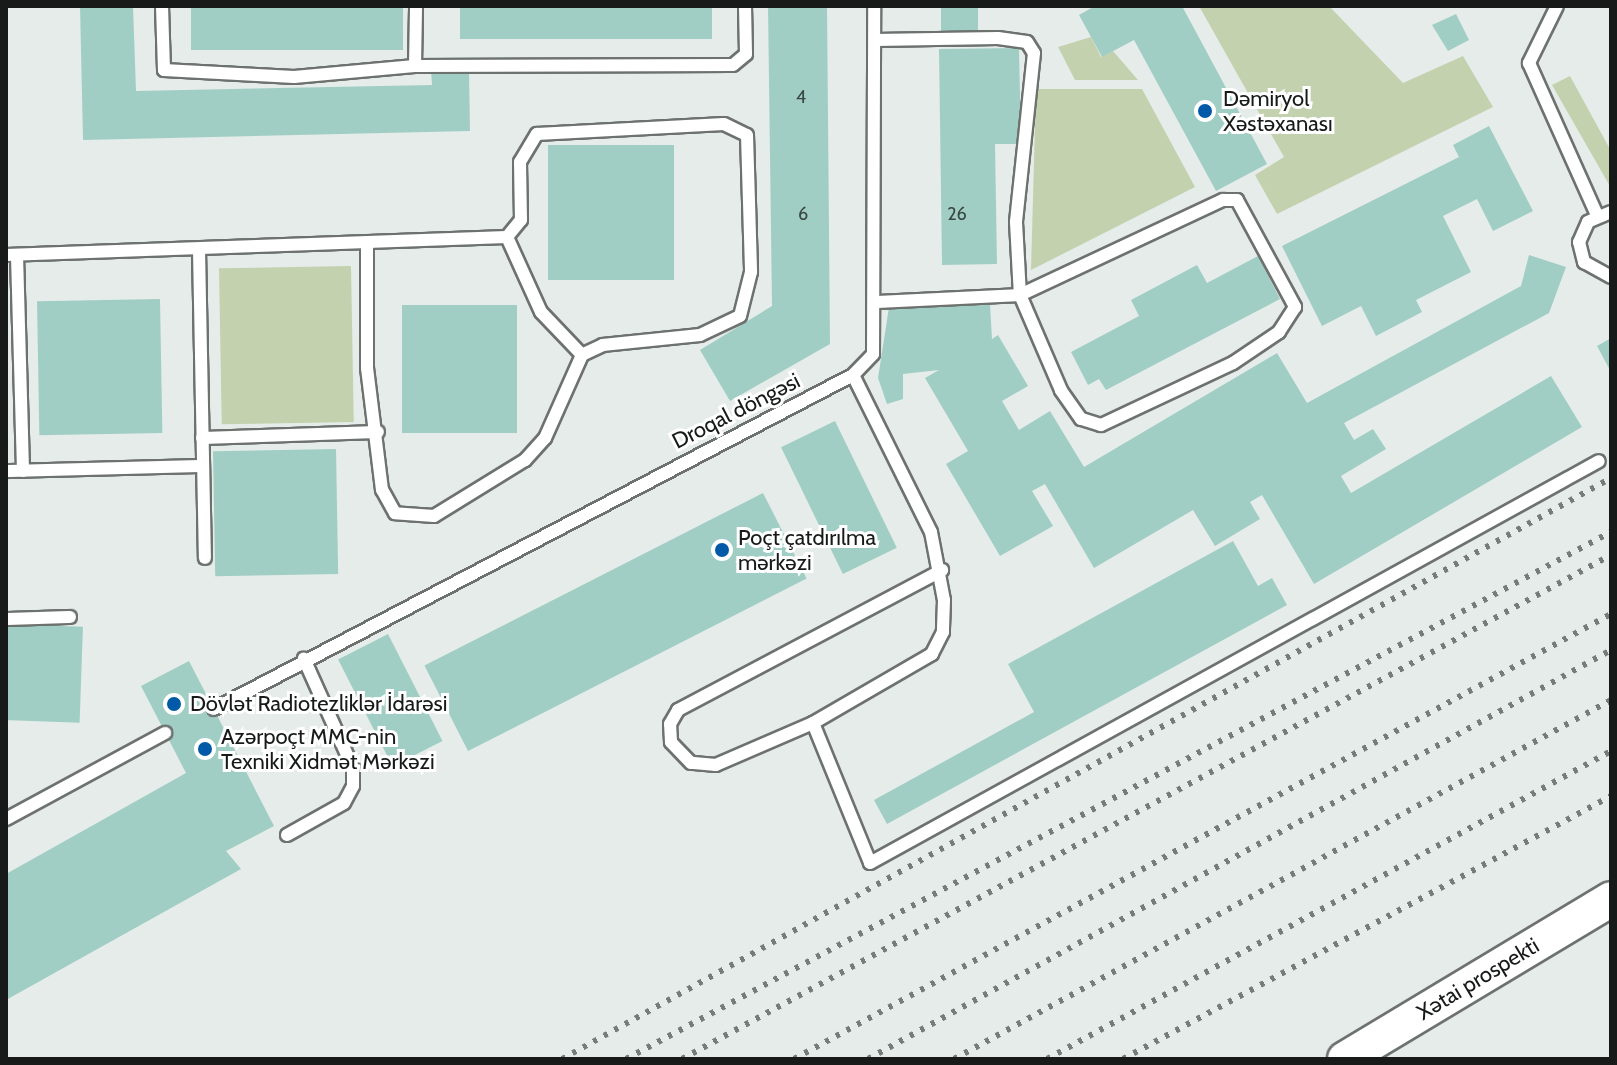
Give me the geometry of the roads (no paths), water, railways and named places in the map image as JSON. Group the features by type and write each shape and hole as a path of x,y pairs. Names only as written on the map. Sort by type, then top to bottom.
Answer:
{"main road":[{"name":"Xətai prospekti","path":"1345,1059 1611,899"}],"lane":[{"path":"162,6 159,56 164,70 178,74 294,77 415,66 733,65 746,54 745,6"},
{"path":"415,66 416,6"},
{"name":"Droqal döngəsi","path":"214,709 304,659 853,375 873,354 878,302 874,6"},
{"path":"1557,6 1529,63 1597,215"},
{"path":"875,40 998,38 1032,46 1016,222 1020,295 1061,390 1081,419 1101,425 1233,363 1279,332 1295,307 1237,200 1223,200 1020,295 878,302"},
{"path":"23,471 12,255 367,247 507,237 521,220 520,162 537,134 724,124 747,135 751,272 740,316 700,335 603,345 582,355 545,438 525,460 434,516 395,513 382,490 378,432 367,368 367,247"},
{"path":"1611,212 1597,215 1582,231 1580,252 1592,270 1611,277"},
{"path":"507,237 541,312 582,355"},
{"path":"199,250 205,558"},
{"path":"853,375 942,570 943,632 932,654 813,723 716,765 691,763 671,742 670,724 678,710 942,570"},
{"path":"202,438 378,432"},
{"path":"813,723 870,863 1599,461"},
{"path":"6,471 203,466"},
{"path":"6,619 70,617"},
{"path":"287,835 344,803 353,786 353,768 304,659"},
{"path":"6,819 165,733"}],"railway":[{"path":"562,1059 1611,478"},
{"path":"626,1059 1611,532"},
{"path":"682,1059 1611,555"},
{"path":"794,1059 1611,614"},
{"path":"868,1059 1611,650"},
{"path":"954,1059 1611,700"},
{"path":"1047,1059 1611,751"},
{"path":"1123,1059 1611,796"}],"place":[{"name":"Dəmiryol Xəstəxanası","path":"1205,111"},
{"name":"Poçt çatdırılma mərkəzi","path":"722,550"},
{"name":"Dövlət Radiotezliklər İdarəsi","path":"174,704"},
{"name":"Azərpoçt MMC-nin Texniki Xidmət Mərkəzi","path":"205,749"}]}
